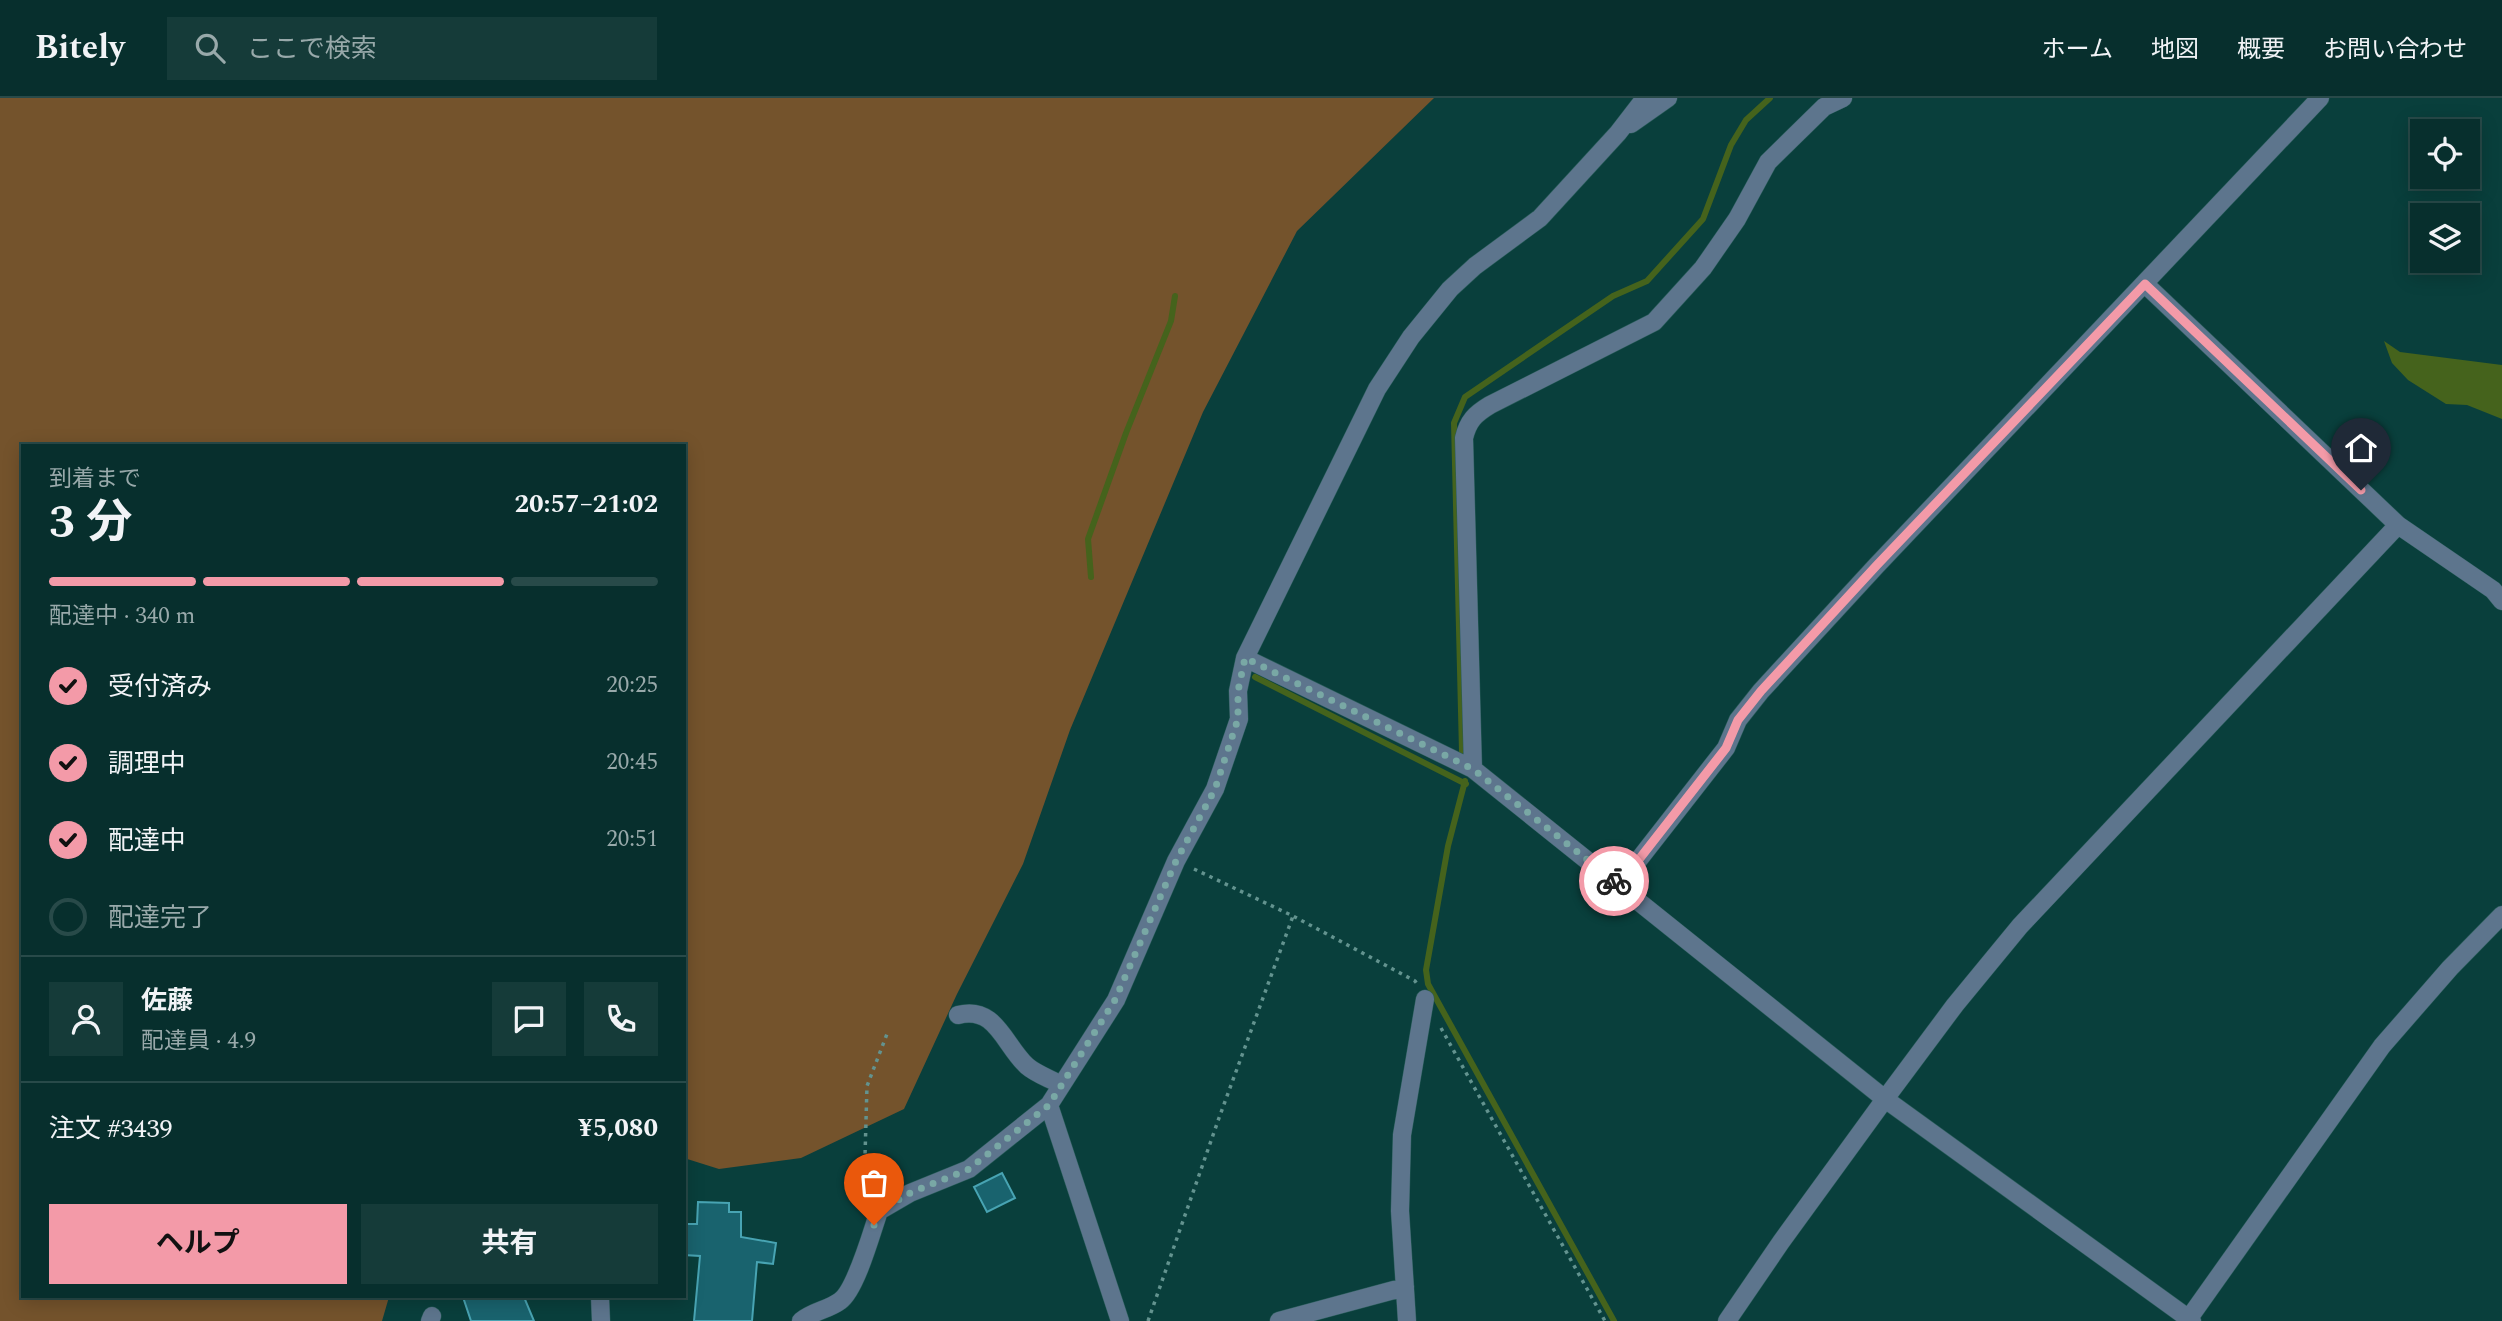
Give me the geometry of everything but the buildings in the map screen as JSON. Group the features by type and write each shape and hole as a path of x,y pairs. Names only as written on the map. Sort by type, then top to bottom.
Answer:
{"street":[{"path":"801,1321 808,1315 841,1301 853,1282 879,1211 910,1193 969,1169 1049,1105 1115,1000 1176,861 1215,789 1238,719 1238,691 1245,658 1377,389 1411,337 1450,289 1540,218 1618,133 1645,98"},
{"path":"1618,133 1668,98"},
{"path":"1473,769 1464,438 1467,425 1476,414 1490,405 1654,322 1703,268 1724,239 1768,162 1824,107 1843,98"},
{"path":"1619,885 1726,748 1738,720 1761,691 2320,98"},
{"path":"2145,284 2398,525 2493,590 2502,601"},
{"path":"1727,1321 1885,1099 1955,1005 2020,926 2398,525"},
{"path":"1245,658 1473,769 1885,1099 2189,1320 2382,1046 2450,968 2502,915"},
{"path":"1407,1321 1400,1212 1402,1135 1425,999"},
{"path":"958,1015 972,1011 982,1015 1000,1031 1028,1066 1061,1085"},
{"path":"1049,1105 1120,1321"},
{"path":"1279,1321 1405,1287"},
{"path":"600,1298 601,1321"}],"path":[{"path":"1148,1321 1293,916"},
{"path":"879,1211 864,1191 866,1086 887,1034"}],"shaded area":[{"path":"0,98 1434,98 1297,231 1203,412 1070,730 1023,864 957,994 904,1109 801,1158 719,1169 686,1159 686,444 21,444 21,1298 389,1298 382,1321 0,1321"},
{"path":"2384,341 2400,352 2502,365 2502,419 2467,405 2446,404 2408,380 2392,363"}],"waterway":[{"path":"1462,752 1454,423 1465,397 1613,296 1647,281 1703,219 1731,145 1746,120 1770,98"},
{"path":"1091,577 1088,539 1126,433 1171,321 1175,296"},
{"path":"1255,677 1466,784"},
{"path":"1465,781 1448,846 1426,970 1428,984 1614,1321"}],"way so far":[{"path":"874,1225 879,1211 910,1193 969,1169 1049,1105 1115,1000 1176,861 1215,789 1238,719 1238,691 1245,658 1473,769 1614,881"}],"route":[{"path":"1614,881 1619,885 1726,748 1738,720 1761,691 2145,284 2361,490"}]}
